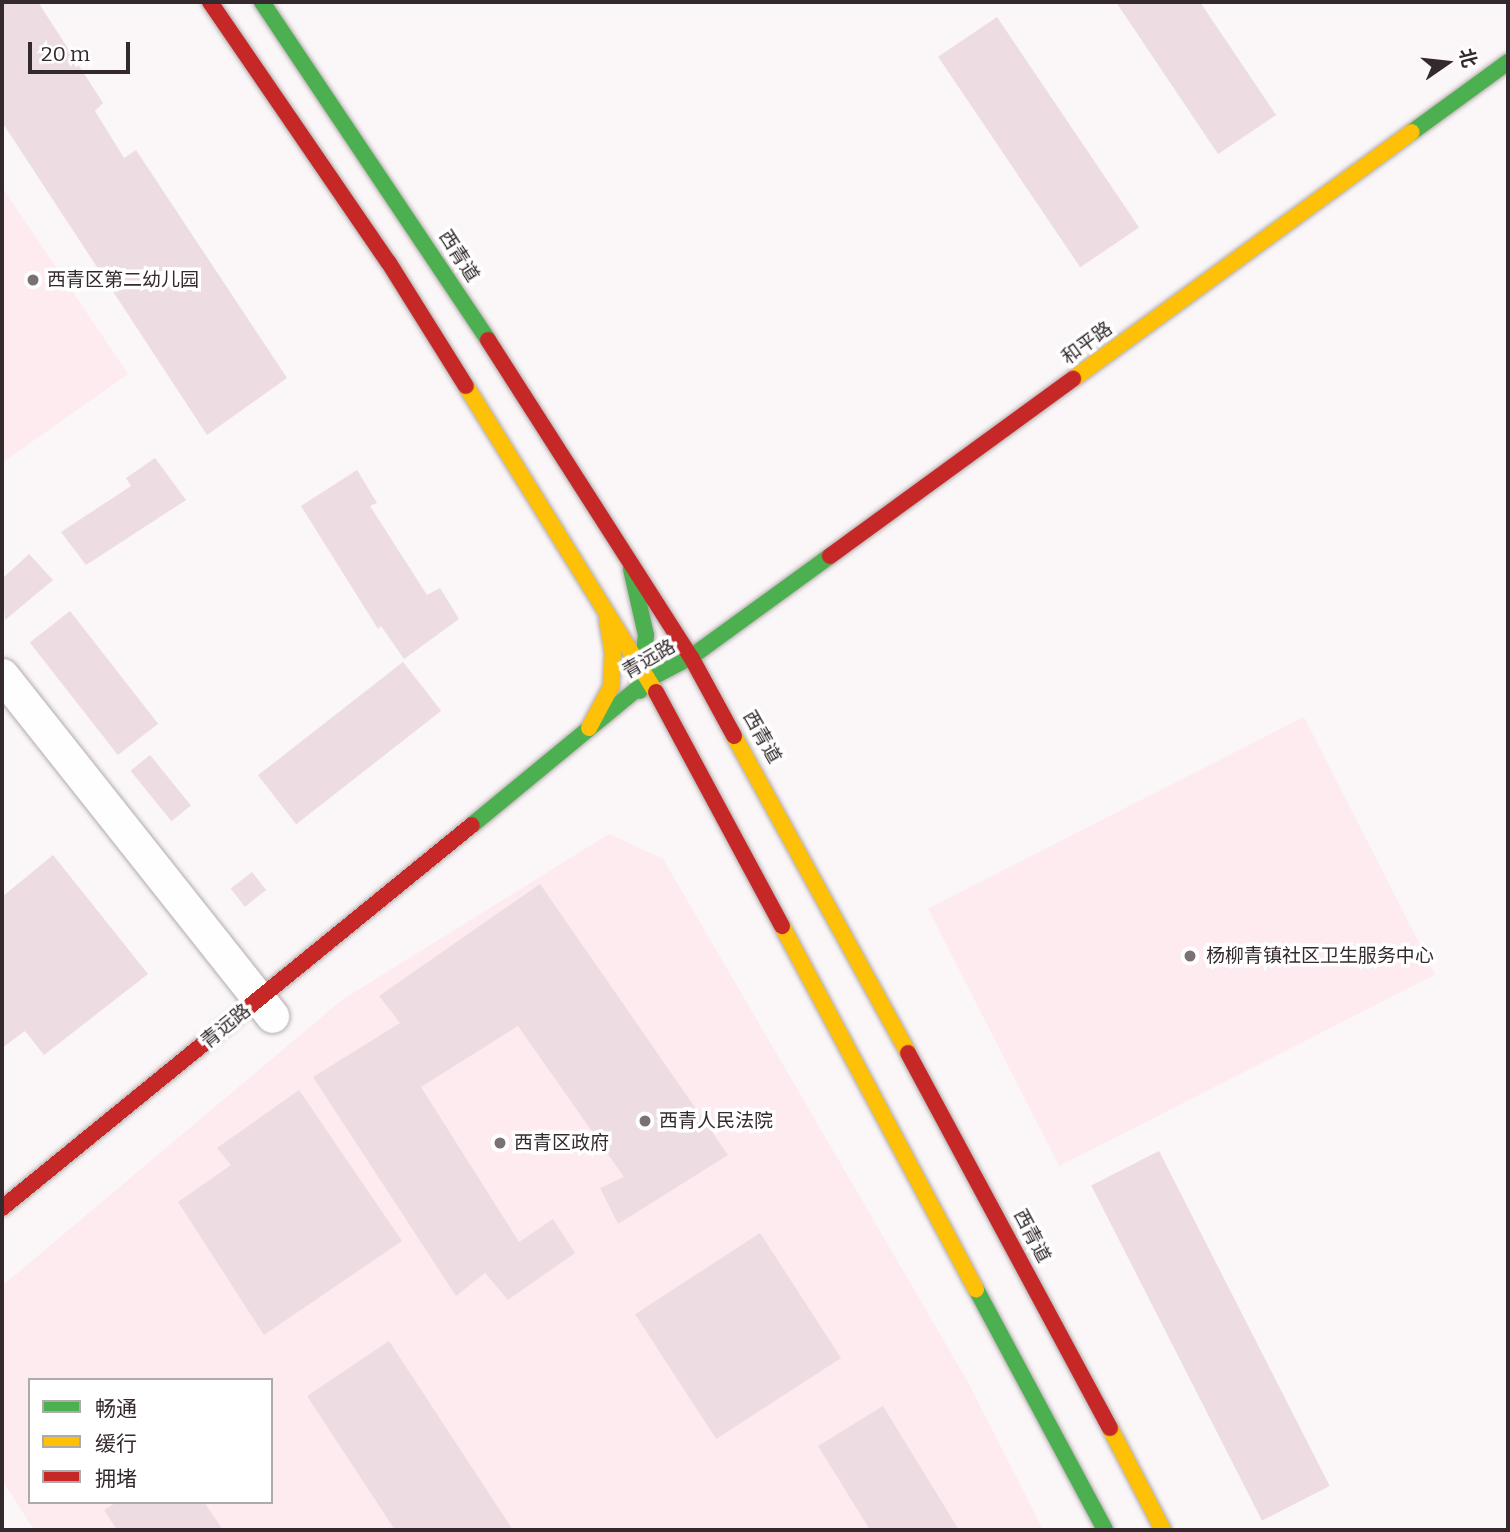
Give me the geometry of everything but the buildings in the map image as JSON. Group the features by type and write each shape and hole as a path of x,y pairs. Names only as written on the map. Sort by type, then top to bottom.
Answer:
{"main road":[{"path":"210,2 389,263 661,700 1105,1530"},
{"name":"西青道","path":"261,2 426,243 691,657 1001,1222 1163,1530"},
{"name":"和平路","path":"691,657 1508,62"},
{"path":"621,726 646,679 643,615 625,554"},
{"path":"589,728 607,700 614,669 611,639 599,599"},
{"name":"青远路","path":"2,1208 269,1012 646,679 691,657"},
{"name":"青远路","path":"642,716 661,700 691,657"}],"street":[{"path":"2,675 269,1012"}],"shaded area":[{"name":"西青区第二幼儿园","path":"2,187 128,374 2,463"},
{"name":"杨柳青镇社区卫生服务中心","path":"1304,717 1435,975 1059,1166 928,909"},
{"name":"西青区政府","path":"609,834 663,859 969,1384 1043,1530 34,1530 2,1480 2,1286 342,1000"}],"traffic: fast":[{"path":"262,2 488,340"},
{"path":"1412,132 1508,62"},
{"path":"472,825 649,679 691,657 830,556"},
{"path":"631,569 646,635 640,691"},
{"path":"976,1289 1105,1530"}],"traffic: slow":[{"path":"1073,379 1412,132"},
{"path":"466,386 656,692"},
{"path":"589,728 611,687 613,654 607,620"},
{"path":"734,736 908,1053"},
{"path":"782,926 976,1289"},
{"path":"1110,1428 1163,1530"}],"traffic: jam":[{"path":"210,2 389,263 466,386"},
{"path":"488,340 691,657 734,736"},
{"path":"830,556 1073,379"},
{"path":"656,692 782,926"},
{"path":"2,1208 472,825"},
{"path":"908,1053 1110,1428"}],"place":[{"name":"西青区第二幼儿园","path":"33,280"},
{"name":"杨柳青镇社区卫生服务中心","path":"1190,956"},
{"name":"西青人民法院","path":"645,1121"},
{"name":"西青区政府","path":"500,1143"}]}
